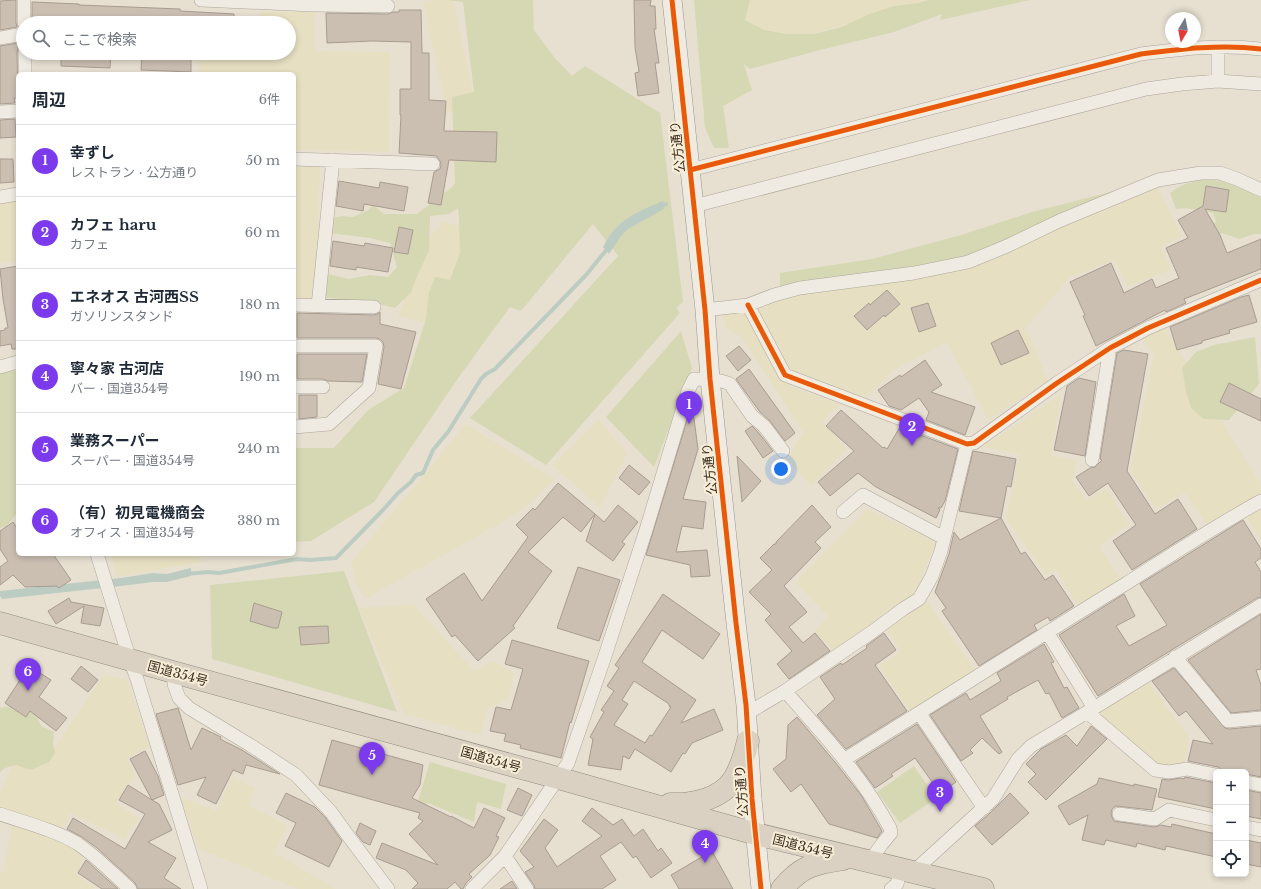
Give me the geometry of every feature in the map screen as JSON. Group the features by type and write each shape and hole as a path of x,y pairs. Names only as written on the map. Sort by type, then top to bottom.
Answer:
{"highway":[{"name":"国道354号","path":"0,623 756,834 860,860 900,881 983,889"},
{"path":"645,803 682,805 703,801 721,791 733,780 742,762 748,741"},
{"path":"782,889 791,878 805,868 820,862 860,860"}],"street":[{"path":"24,0 24,16"},
{"path":"201,0 388,6"},
{"name":"公方通り","path":"672,0 705,310 710,379 746,714 761,889"},
{"path":"0,38 16,35"},
{"path":"690,170 1141,54 1178,49 1218,47 1261,49"},
{"path":"1218,47 1218,81"},
{"path":"25,60 25,72"},
{"path":"694,206 1146,89 1218,81 1261,84"},
{"path":"0,112 16,111"},
{"path":"296,159 433,164"},
{"path":"318,306 333,160"},
{"path":"705,310 748,305 774,295 800,288 914,273 968,262 1007,246 1059,221 1158,180 1201,173 1220,173 1261,190"},
{"path":"0,197 16,194"},
{"path":"748,305 785,375 967,444 974,443 1057,383 1110,348 1148,328 1261,280"},
{"path":"296,305 374,307"},
{"path":"296,346 376,346 369,388 329,424 296,427"},
{"path":"1092,460 1110,348"},
{"path":"0,366 16,362"},
{"path":"472,889 504,856 568,763 646,530 688,391 694,379 725,381 730,384 752,416 764,426 782,451"},
{"path":"296,387 324,387"},
{"path":"746,714 785,691 919,599 932,576 944,538 967,444"},
{"path":"843,512 863,495 944,538"},
{"path":"845,759 919,714 1047,632 1261,501"},
{"path":"98,556 201,889"},
{"path":"900,881 993,799 1018,759 1031,746 1261,605"},
{"path":"1047,632 1090,710 1156,770 1170,772 1187,769 1213,774"},
{"path":"1175,657 1228,721 1261,718"},
{"path":"173,672 174,684 179,698 189,708 296,775 331,812 388,889"},
{"path":"785,691 845,759 870,793 890,828 891,833 882,844 860,860"},
{"path":"919,714 984,808"},
{"path":"1249,783 1261,785"},
{"path":"1119,814 1155,819 1169,810 1213,819"},
{"path":"0,814 62,836 78,844 130,889"},
{"path":"1249,828 1261,830"},
{"path":"504,856 527,889"}],"shaded area":[{"path":"434,0 453,0 476,106 447,112 423,2"},
{"path":"745,0 927,0 927,5 786,40 747,27"},
{"path":"261,12 315,12 315,51 390,52 389,152 296,150 296,72 198,72 198,60 296,60 296,16 261,16"},
{"path":"296,164 320,165 316,302 296,301"},
{"path":"1157,185 1182,237 1161,246 1171,270 1127,287 1115,260 1070,277 1026,328 1048,381 988,420 947,342 896,369 866,398 788,369 757,308 780,297 908,280 969,267"},
{"path":"16,198 16,261 0,263 0,202"},
{"path":"663,201 664,209 628,229 621,236 609,254 603,247 608,238 620,224 644,209"},
{"path":"442,222 476,229 451,329 398,316 425,245"},
{"path":"746,309 791,387 839,404 822,422 847,449 811,486 787,459 803,432 741,336 726,329 722,311"},
{"path":"1165,327 1261,485 1261,496 1209,528 1185,493 1156,509 1130,470 1154,355 1142,337"},
{"path":"1061,394 1051,456 1077,460 1072,481 1087,500 1106,488 1129,524 1099,546 1121,579 1078,606 1056,569 1046,575 1006,519 1019,454 983,447"},
{"path":"599,419 627,454 600,507 552,465"},
{"path":"466,424 555,479 527,506 492,528 365,599 354,580 352,561"},
{"path":"868,509 936,542 915,594 835,651 814,632 828,616 795,582"},
{"path":"1261,509 1261,541 1247,517"},
{"path":"111,556 200,556 202,562 116,577"},
{"path":"191,568 191,576 167,582 153,582 2,599 0,596 0,591 121,578 153,573 167,574"},
{"path":"927,601 975,670 912,714 879,666 901,651 886,629"},
{"path":"413,604 474,671 494,661 514,673 508,699 488,708 480,735 404,714 359,608"},
{"path":"104,675 127,680 150,747 127,758 136,777 128,785 116,804 139,818 125,839 70,813 61,831 0,809 0,793 17,755 41,767"},
{"path":"1149,682 1189,738 1184,764 1156,767 1092,713"},
{"path":"232,777 255,788 248,805 287,825 275,853 336,889 298,889 199,849 180,797 217,811"},
{"path":"13,821 61,840 84,855 77,875 94,887 93,889 0,889 0,872 3,872"}],"green space":[{"path":"448,0 533,0 534,30 554,57 572,76 585,66 660,113 683,302 676,308 680,313 546,465 470,418 618,256 593,224 521,311 510,307 461,374 374,502 311,541 296,542 296,448 334,448 368,410 404,388 426,319 429,293 435,277 450,280 460,253 458,208 449,214 430,216 429,251 411,292 395,308 374,303 322,297 328,274 349,279 370,275 388,277 397,267 390,243 370,238 322,232 332,218 342,216 353,217 367,211 373,205 384,214 417,214 452,187 455,183 452,97 474,92 463,2"},
{"path":"694,0 750,0 745,20 764,30 786,34 814,34 842,27 867,15 894,6 919,3 928,0 1030,0 940,20 942,14 894,32 750,69 744,64 752,90 723,106 729,148 714,148 705,128"},
{"path":"1216,179 1242,187 1261,198 1261,234 1254,234 1239,239 1222,233 1213,238 1209,231 1216,221 1213,213 1186,208 1176,209 1170,193 1181,186 1192,182"},
{"path":"1122,189 969,257 780,288 780,273 872,259 961,235 1032,212"},
{"path":"681,331 692,368 654,467 606,417"},
{"path":"1255,337 1259,384 1229,420 1204,419 1191,408 1182,368 1196,352 1214,345"},
{"path":"16,371 16,514 8,525 0,528 0,372"},
{"path":"344,571 397,712 212,659 210,585"},
{"path":"15,705 35,711 41,726 54,732 53,743 55,753 49,762 31,770 16,765 5,768 0,772 0,708"},
{"path":"430,762 506,784 501,809 477,802 474,822 428,803 416,807"},
{"path":"914,766 936,798 900,823 877,792"}],"building":[{"path":"16,0 16,27 0,30 0,1"},
{"path":"634,0 651,0 650,6 655,6 656,29 654,29 659,63 655,63 659,93 638,96 635,73 639,72 635,47"},
{"path":"32,2 180,9 180,11 234,14 234,16 32,16"},
{"path":"399,10 421,10 422,53 429,53 429,100 446,101 444,131 497,132 496,162 449,160 441,205 428,203 434,172 440,169 441,165 437,156 399,153 401,115 400,89 411,89 411,42 372,41 327,43 326,13 388,14 399,12"},
{"path":"16,43 17,72 16,72 15,103 0,104 0,46"},
{"path":"61,60 111,60 110,68 61,66"},
{"path":"142,60 191,60 191,72 141,70"},
{"path":"15,119 16,137 0,138 0,120"},
{"path":"0,159 13,159 14,182 0,183"},
{"path":"339,181 379,188 380,182 408,187 404,211 364,204 363,211 336,206"},
{"path":"1206,186 1229,190 1226,212 1205,209 1220,235 1227,253 1261,239 1261,269 1184,299 1186,303 1166,312 1165,310 1096,346 1083,316 1085,315 1070,282 1111,263 1124,293 1152,279 1156,288 1179,278 1166,248 1188,238 1178,220 1203,206"},
{"path":"399,227 413,230 408,254 394,252"},
{"path":"333,241 364,246 365,243 393,248 388,272 356,267 356,270 330,266"},
{"path":"16,266 16,349 12,349 11,344 0,346 0,331 8,328 0,269"},
{"path":"887,290 900,304 885,317 884,315 867,330 854,316 869,303 870,305"},
{"path":"1249,295 1257,322 1229,330 1230,333 1177,350 1170,327"},
{"path":"928,303 936,326 919,332 911,308"},
{"path":"380,312 380,324 416,332 401,389 378,384 384,347 383,342 380,339 297,338 297,313 374,315"},
{"path":"1018,330 1029,353 1001,365 991,343"},
{"path":"739,346 751,360 738,371 726,356"},
{"path":"1124,350 1148,354 1127,471 1155,514 1178,499 1197,529 1132,570 1113,541 1136,525 1108,483 1089,496 1076,477 1090,468 1095,467 1102,460 1100,459 1117,353"},
{"path":"297,354 367,354 362,382 297,379"},
{"path":"925,360 942,385 931,392 975,407 965,435 926,420 929,412 919,398 901,410 889,406 878,390 900,375 901,377"},
{"path":"749,369 795,433 785,441 770,421 760,412 736,379"},
{"path":"1079,378 1096,382 1085,456 1054,450 1067,386"},
{"path":"1229,383 1261,399 1261,421 1220,402"},
{"path":"299,395 317,395 317,417 299,419"},
{"path":"692,404 698,449 683,499 706,502 703,529 682,526 676,552 707,550 710,576 691,577 690,565 646,555"},
{"path":"841,410 883,448 884,447 887,449 900,427 920,437 920,435 958,449 945,501 941,508 938,508 940,510 936,518 876,487 858,473 830,496 818,482 854,451 826,426"},
{"path":"752,426 773,451 763,458 745,431"},
{"path":"973,451 1016,459 1011,487 1007,486 1001,518 959,511"},
{"path":"737,456 761,481 742,502"},
{"path":"629,465 650,482 639,495 619,478"},
{"path":"558,483 595,514 581,532 563,517 528,552 552,571 513,626 515,628 478,661 455,635 452,637 426,599 464,573 482,601 528,537 516,525 533,508 535,510"},
{"path":"618,505 638,522 622,542 625,544 613,561 586,541 595,514 604,522"},
{"path":"812,505 831,527 815,542 821,548 784,586 807,612 789,627 803,643 815,633 830,651 789,679 777,664 792,651 765,620 771,614 749,592 772,570 760,558 774,544 776,544 776,542"},
{"path":"1001,518 1021,554 1025,552 1045,580 1053,575 1074,606 1050,621 1048,617 1034,625 1037,630 979,666 942,611 946,608 935,592 949,554 954,532 960,540"},
{"path":"1243,520 1261,549 1261,558 1255,562 1261,572 1261,597 1257,598 1098,696 1059,635 1124,594 1135,616 1116,626 1129,646 1167,625 1140,584"},
{"path":"13,522 16,527 16,556 54,556 71,580 59,588 57,586 25,587 13,575 0,585 0,567 8,561 0,549 0,531"},
{"path":"578,567 620,580 599,641 557,628"},
{"path":"663,594 720,634 703,659 662,630 642,662 696,700 681,723 714,709 723,730 692,743 685,754 683,753 671,772 635,749 629,759 623,756 621,770 588,765 593,739 590,737 604,712 601,710 614,691 607,686 619,668 615,665","holes":["634,681 669,704 671,707 652,736 650,735 645,743 614,725 628,704 622,700"]},
{"path":"69,598 71,602 104,608 100,626 81,623 84,606 56,624 48,611"},
{"path":"254,603 282,612 278,628 273,628 250,621"},
{"path":"1261,614 1261,669 1256,670 1261,685 1261,710 1231,713 1188,660"},
{"path":"328,626 329,643 301,645 299,627"},
{"path":"884,633 896,650 875,665 907,711 846,749 817,715 835,699 820,677 841,663 842,665 867,648 866,646"},
{"path":"512,640 589,661 571,723 570,722 561,758 520,748 521,745 504,741 506,734 490,731 496,707 511,710 523,669 505,664"},
{"path":"1044,644 1054,662 1051,663 1064,688 1067,687 1079,708 1062,718 1049,693 1046,694 1038,680 1007,697 1008,699 980,716 1002,752 999,754 982,738 970,750 973,753 961,761 930,715 966,693 970,700 1001,681 997,673"},
{"path":"29,666 51,680 39,697 67,718 56,731 30,711 26,717 5,703"},
{"path":"81,666 98,680 88,692 71,679"},
{"path":"1174,668 1225,728 1229,729 1261,726 1261,777 1249,775 1249,769 1221,769 1218,767 1188,761 1193,740 1213,744 1186,711 1179,716 1152,681"},
{"path":"178,708 191,750 202,728 221,737 220,739 242,750 280,774 246,765 243,774 233,770 216,804 197,795 206,777 178,785 156,714"},
{"path":"797,717 861,795 882,831 877,838 829,824 801,784 791,792 773,769 786,759 788,725"},
{"path":"917,724 956,782 940,793 915,758 891,774 893,776 875,788 856,762"},
{"path":"1091,726 1107,739 1046,800 1028,782 1036,774 1026,764 1041,749 1066,735 1077,746"},
{"path":"332,740 423,765 420,785 412,798 474,828 484,808 505,818 496,836 499,837 490,855 469,874 472,877 463,889 461,889 455,882 447,889 412,889 418,883 406,870 376,858 382,843 438,865 409,834 423,821 418,818 420,813 319,785"},
{"path":"145,751 158,776 164,795 152,800 130,759"},
{"path":"1185,777 1213,782 1213,808 1158,797 1162,779 1184,779"},
{"path":"1099,778 1134,786 1134,784 1157,789 1152,810 1116,806 1112,809 1111,813 1114,821 1154,827 1161,825 1171,827 1172,824 1213,833 1213,856 1166,846 1165,850 1137,843 1136,847 1106,840 1104,845 1082,840 1088,815 1069,825 1058,806 1097,784"},
{"path":"128,785 159,804 172,830 148,842 176,858 164,878 181,889 138,889 135,883 97,848 82,837 67,829 73,818 125,849 145,814 119,800"},
{"path":"518,788 532,795 522,816 507,810"},
{"path":"1249,791 1261,793 1261,819 1249,817"},
{"path":"286,793 315,807 325,817 342,841 329,867 285,846 296,823 276,813"},
{"path":"1010,793 1029,813 992,845 975,826"},
{"path":"592,808 613,825 622,819 634,836 643,829 658,851 661,848 672,863 651,878 636,856 633,858 621,842 600,856 616,880 602,889 535,889 525,872 534,867 520,851 544,819 558,830 545,848 557,867 602,836 582,821"},
{"path":"360,823 376,831 370,845 363,842 356,833"},
{"path":"1249,841 1261,843 1261,867 1249,865"},
{"path":"712,851 733,889 679,889 671,875"},
{"path":"86,860 118,889 102,889 78,873"},
{"path":"512,881 517,889 500,889"}],"waterway":[{"path":"659,207 666,204"},
{"path":"186,574 208,572 219,573 297,559 310,560 336,558 398,493 411,482 416,475 423,473 433,450 448,432 481,379 495,369 586,275 608,248"}],"cycle path":[{"path":"672,0 705,310 710,379 746,705 752,799 761,889"},
{"path":"690,170 1141,54 1216,47 1261,49"},
{"path":"748,305 785,375 967,444 974,443 1057,383 1110,348 1148,328 1261,280"}],"place":[{"name":"幸ずし","path":"689,424"},
{"name":"カフェ haru","path":"912,446"},
{"name":"（有）初見電機商会","path":"28,691"},
{"name":"業務スーパー","path":"372,775"},
{"name":"エネオス 古河西SS","path":"940,812"},
{"name":"寧々家 古河店","path":"705,863"}]}
